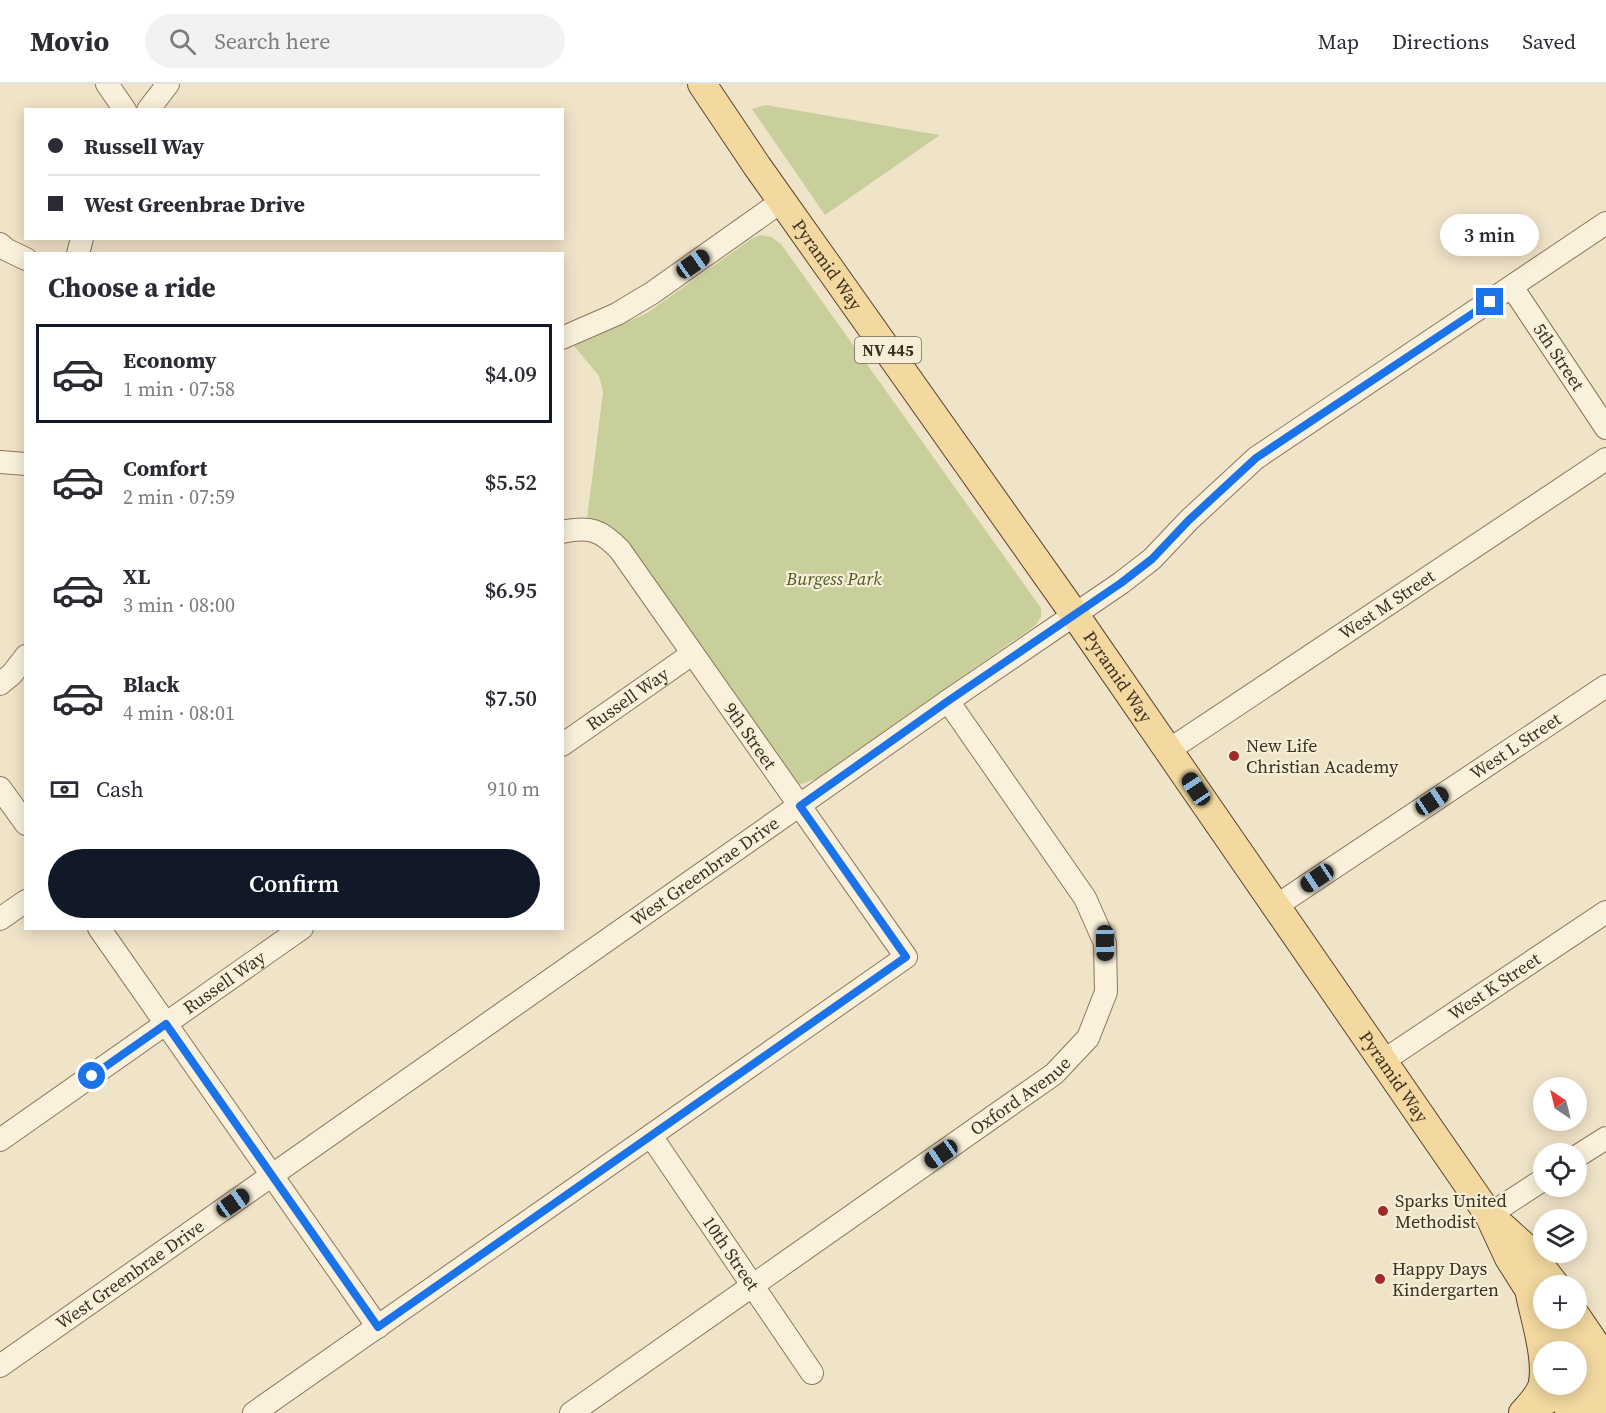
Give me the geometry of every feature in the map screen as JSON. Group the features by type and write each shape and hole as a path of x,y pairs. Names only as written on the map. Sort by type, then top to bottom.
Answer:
{"main road":[{"name":"Pyramid Way","path":"702,84 1169,750 1489,1215 1509,1258 1533,1286"},
{"path":"1523,1413 1539,1393 1543,1374 1542,1329"},
{"path":"1569,1413 1592,1380 1579,1329"},
{"path":"1523,1413 1592,1380"}],"street":[{"path":"107,84 124,108"},
{"path":"150,108 168,84"},
{"path":"564,337 617,314 652,293 782,201"},
{"name":"West Greenbrae Drive","path":"0,1366 948,701 1075,615 1152,559 1189,520 1256,458 1606,223"},
{"path":"0,244 24,258"},
{"name":"5th Street","path":"1512,287 1606,428"},
{"name":"West M Street","path":"1169,750 1606,459"},
{"path":"0,462 24,464"},
{"name":"9th Street","path":"573,530 595,530 620,550 906,957 651,1136"},
{"name":"Russell Way","path":"564,745 692,654"},
{"path":"0,684 24,659"},
{"name":"West L Street","path":"1276,906 1606,686"},
{"name":"Oxford Avenue","path":"571,1413 1054,1074 1088,1038 1106,992 1105,943 1085,898 948,701"},
{"path":"0,788 24,821"},
{"path":"0,919 24,902"},
{"name":"West K Street","path":"1383,1061 1606,912"},
{"path":"100,930 378,1327"},
{"name":"Russell Way","path":"0,1140 299,930"},
{"path":"254,1413 651,1136"},
{"name":"10th Street","path":"651,1136 812,1373"},
{"path":"1587,1150 1606,1138"},
{"path":"1489,1215 1533,1186"}],"green space":[{"path":"766,105 940,135 825,215 752,109"},
{"name":"Burgess Park","path":"760,235 771,237 781,244 1041,608 1041,617 1036,625 816,779 801,784 796,783 587,519 603,392 599,376 574,346 647,313 751,239"}],"place":[{"name":"New Life Christian Academy","path":"1234,756"},
{"name":"Sparks United Methodist","path":"1383,1211"},
{"name":"Happy Days Kindergarten","path":"1380,1279"}],"route":[{"path":"92,1076 166,1024 378,1327 906,957 800,806 1121,583 1152,559 1189,520 1256,458 1490,302"}]}
